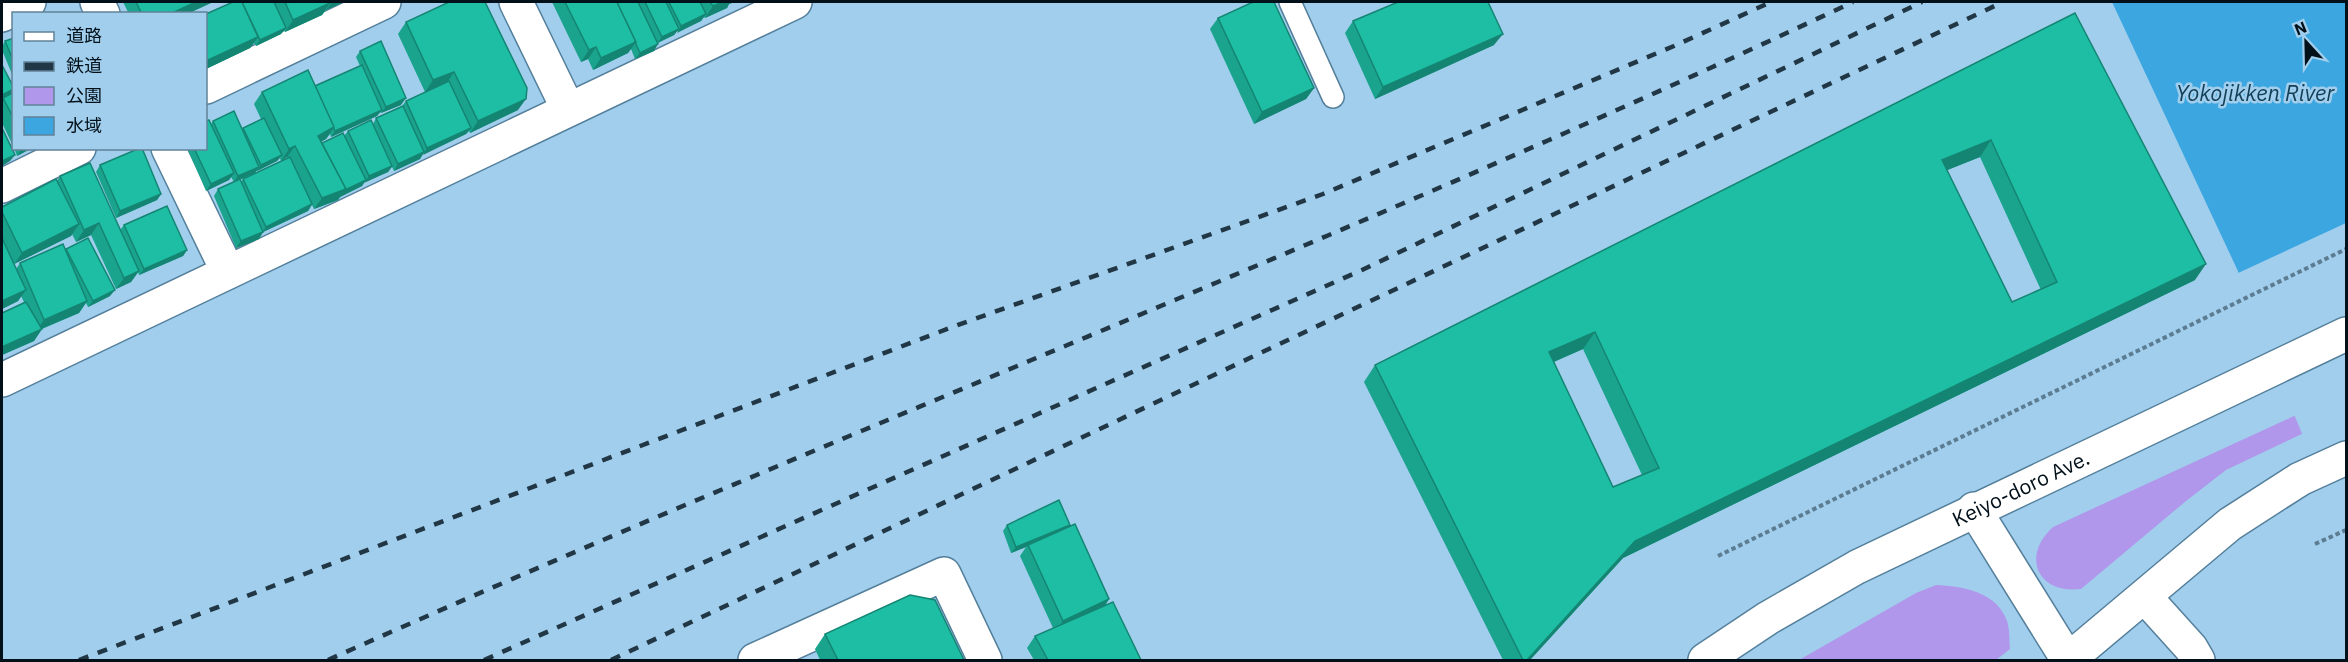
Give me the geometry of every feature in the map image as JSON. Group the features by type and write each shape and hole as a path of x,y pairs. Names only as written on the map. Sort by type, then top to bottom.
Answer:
{"main road":[{"path":"2,15 29,2"},
{"path":"207,87 384,2"},
{"path":"516,2 568,109"},
{"path":"2,380 795,2"},
{"path":"2,186 75,150"},
{"path":"169,150 228,272"},
{"name":"Keiyo-doro Ave.","path":"1705,660 1768,618 1857,567 1974,509 2346,334"},
{"path":"1974,509 2068,660 2230,524 2264,500 2300,479 2346,458"},
{"path":"755,660 944,574 985,660"},
{"path":"2145,597 2191,648 2198,660"}],"lane":[{"path":"1290,2 1333,97"}],"path":[{"path":"1718,556 2346,249"},
{"path":"2315,544 2346,530"}],"green space":[{"path":"2346,392 2346,413 2226,470 2081,589 2054,586 2038,571 2036,561 2038,550 2043,538 2053,527"},
{"path":"1936,585 1978,592 1995,603 2007,621 2010,649 1996,660 1799,660 1916,593"}],"water":[{"name":"Yokojikken River","path":"2112,2 2346,2 2346,537 2237,269"}],"pier":[{"path":"2346,223 2346,540 2236,274"}],"building":[{"path":"136,2 196,2 174,12 141,12"},
{"path":"233,2 242,2 258,37 207,61 207,14"},
{"path":"242,2 274,2 286,28 260,40"},
{"path":"285,2 329,2 330,3 293,20"},
{"path":"449,2 485,2 527,88 526,99 478,121 454,72 433,80 406,22"},
{"path":"565,2 617,2 636,42 601,58 596,47 589,50"},
{"path":"617,2 638,2 658,44 640,53"},
{"path":"645,2 666,2 679,29 662,37"},
{"path":"669,2 700,2 706,14 681,26"},
{"path":"710,2 723,2 713,6"},
{"path":"1253,2 1274,2 1314,88 1262,112 1218,18"},
{"path":"1398,2 1488,2 1503,34 1383,87 1353,21"},
{"path":"2075,13 2206,264 1635,541 1527,660 1523,660 1375,365","holes":["1991,140 2057,282 2012,302 1942,160","1595,332 1659,468 1613,487 1549,352"]},
{"path":"12,39 12,57 5,41"},
{"path":"381,41 406,98 386,107 360,51"},
{"path":"2,65 12,85 12,90 2,95"},
{"path":"362,65 382,110 335,131 315,86"},
{"path":"308,70 334,127 318,136 346,189 322,198 295,146 289,149 262,92"},
{"path":"449,81 471,128 427,148 406,101"},
{"path":"12,93 12,115 3,98"},
{"path":"403,106 424,152 398,164 376,118"},
{"path":"234,111 259,167 238,176 213,121"},
{"path":"264,118 282,155 261,165 243,128"},
{"path":"209,120 234,173 211,184 195,150 207,150 207,121"},
{"path":"371,120 392,166 369,176 348,131"},
{"path":"2,128 15,155 2,161"},
{"path":"343,133 366,180 345,190 322,143"},
{"path":"135,150 143,150 161,194 120,211 100,165"},
{"path":"290,157 312,204 266,227 243,179"},
{"path":"90,163 139,271 124,278 99,223 84,230 60,176"},
{"path":"56,179 79,224 22,253 2,212 2,207"},
{"path":"240,179 263,232 241,241 218,189"},
{"path":"167,206 187,250 144,269 124,225"},
{"path":"2,238 26,290 2,301"},
{"path":"88,238 115,290 93,301 66,249"},
{"path":"63,244 87,301 44,320 20,263"},
{"path":"26,302 42,329 2,347 2,313"},
{"path":"1059,500 1070,525 1016,547 1007,525"},
{"path":"1075,524 1109,599 1063,621 1028,545"},
{"path":"910,595 935,600 964,660 838,660 825,634"},
{"path":"1113,602 1141,660 1048,660 1035,636"}],"railway":[{"path":"79,660 955,326 1323,194 1674,46 1771,2"},
{"path":"328,660 709,495 1474,173 1853,2"},
{"path":"484,660 1362,270 1922,2"},
{"path":"611,660 2003,2"}]}
